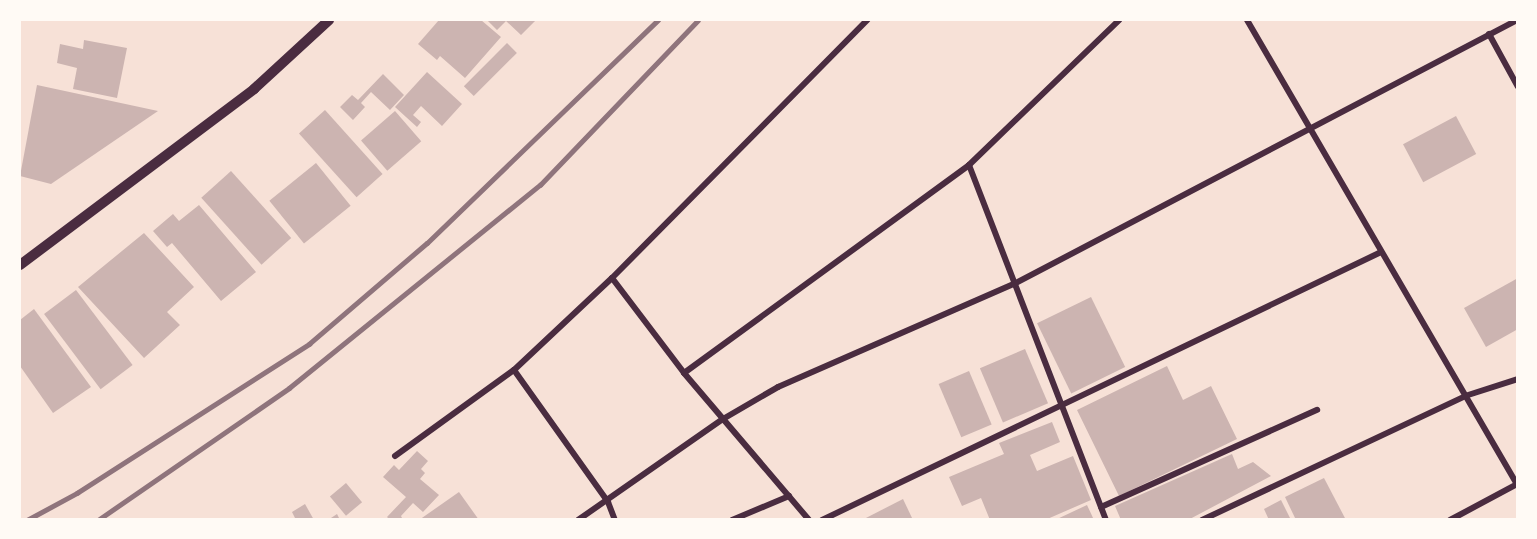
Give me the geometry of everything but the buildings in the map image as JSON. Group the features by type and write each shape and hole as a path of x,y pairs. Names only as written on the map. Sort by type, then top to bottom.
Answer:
{"street":[{"path":"395,456 514,370 612,278 867,20"},
{"path":"684,373 969,165 1119,20"},
{"path":"1247,20 1517,485 1450,519"},
{"path":"578,519 608,502 723,419 778,387 1014,284 1517,20"},
{"path":"20,265 254,89 325,22"},
{"path":"1489,34 1518,87"},
{"path":"969,165 1106,519"},
{"path":"822,519 1381,252"},
{"path":"612,278 684,373 809,519"},
{"path":"514,370 608,502 615,519"},
{"path":"1202,519 1465,396 1518,379"},
{"path":"1101,507 1317,410"},
{"path":"732,519 789,496"}],"railway":[{"path":"27,520 77,493 309,344 427,243 658,20"},
{"path":"98,520 289,388 540,185 698,20"}]}
